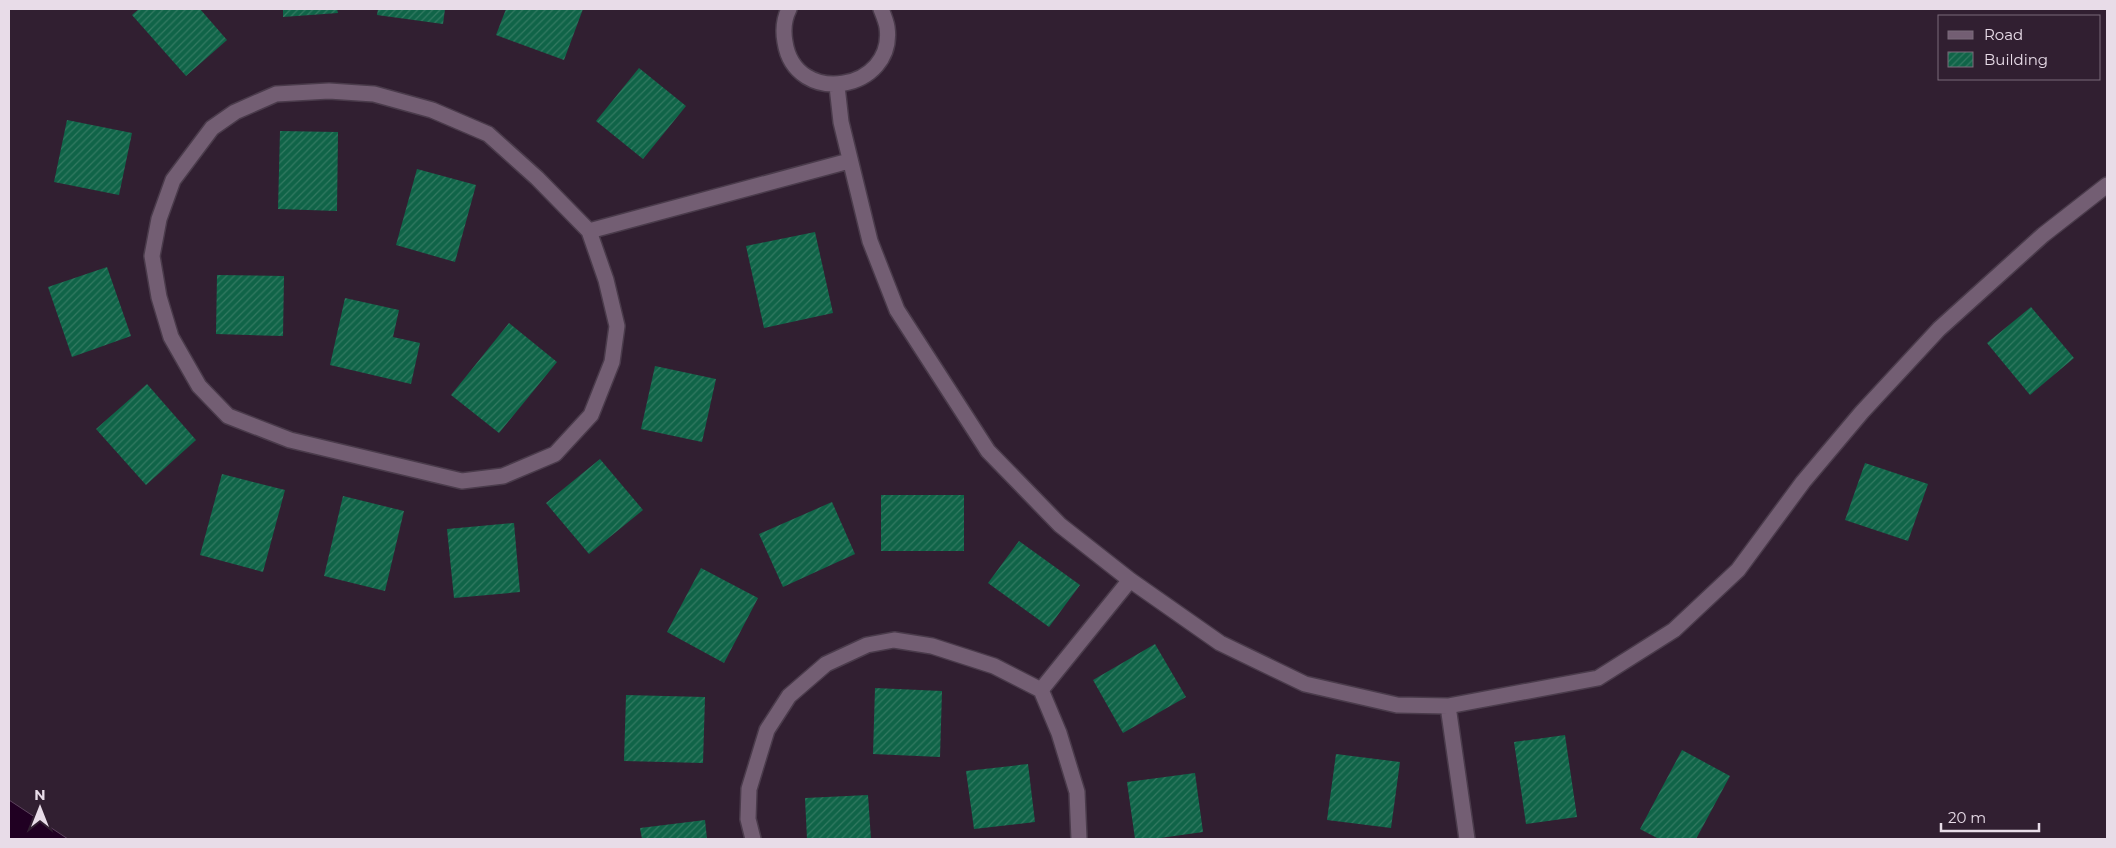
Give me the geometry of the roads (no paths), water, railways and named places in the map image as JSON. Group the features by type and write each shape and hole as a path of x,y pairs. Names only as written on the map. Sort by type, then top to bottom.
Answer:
{"lane":[{"path":"788,9 783,31 786,52 798,70 816,82 838,86 858,80 875,67 886,48 887,27 881,9"},
{"path":"838,86 841,122 849,161 870,241 897,310 988,451 1060,524 1130,580 1220,642 1305,684 1397,705 1448,706 1598,678 1674,630 1738,570 1803,482 1862,412 1940,329 2043,235 2107,185"},
{"path":"329,91 374,94 432,110 488,134 537,178 589,231 606,280 617,326 612,362 591,415 555,454 503,476 462,481 290,440 228,416 199,386 171,337 159,297 152,256 159,219 174,180 212,128 235,112 276,94 329,91"},
{"path":"589,231 849,161"},
{"path":"1041,690 1130,580"},
{"path":"753,839 748,819 749,789 767,730 789,696 826,664 867,645 894,640 932,646 994,666 1041,690 1059,733 1077,792 1079,839"},
{"path":"1448,706 1467,839"}]}
